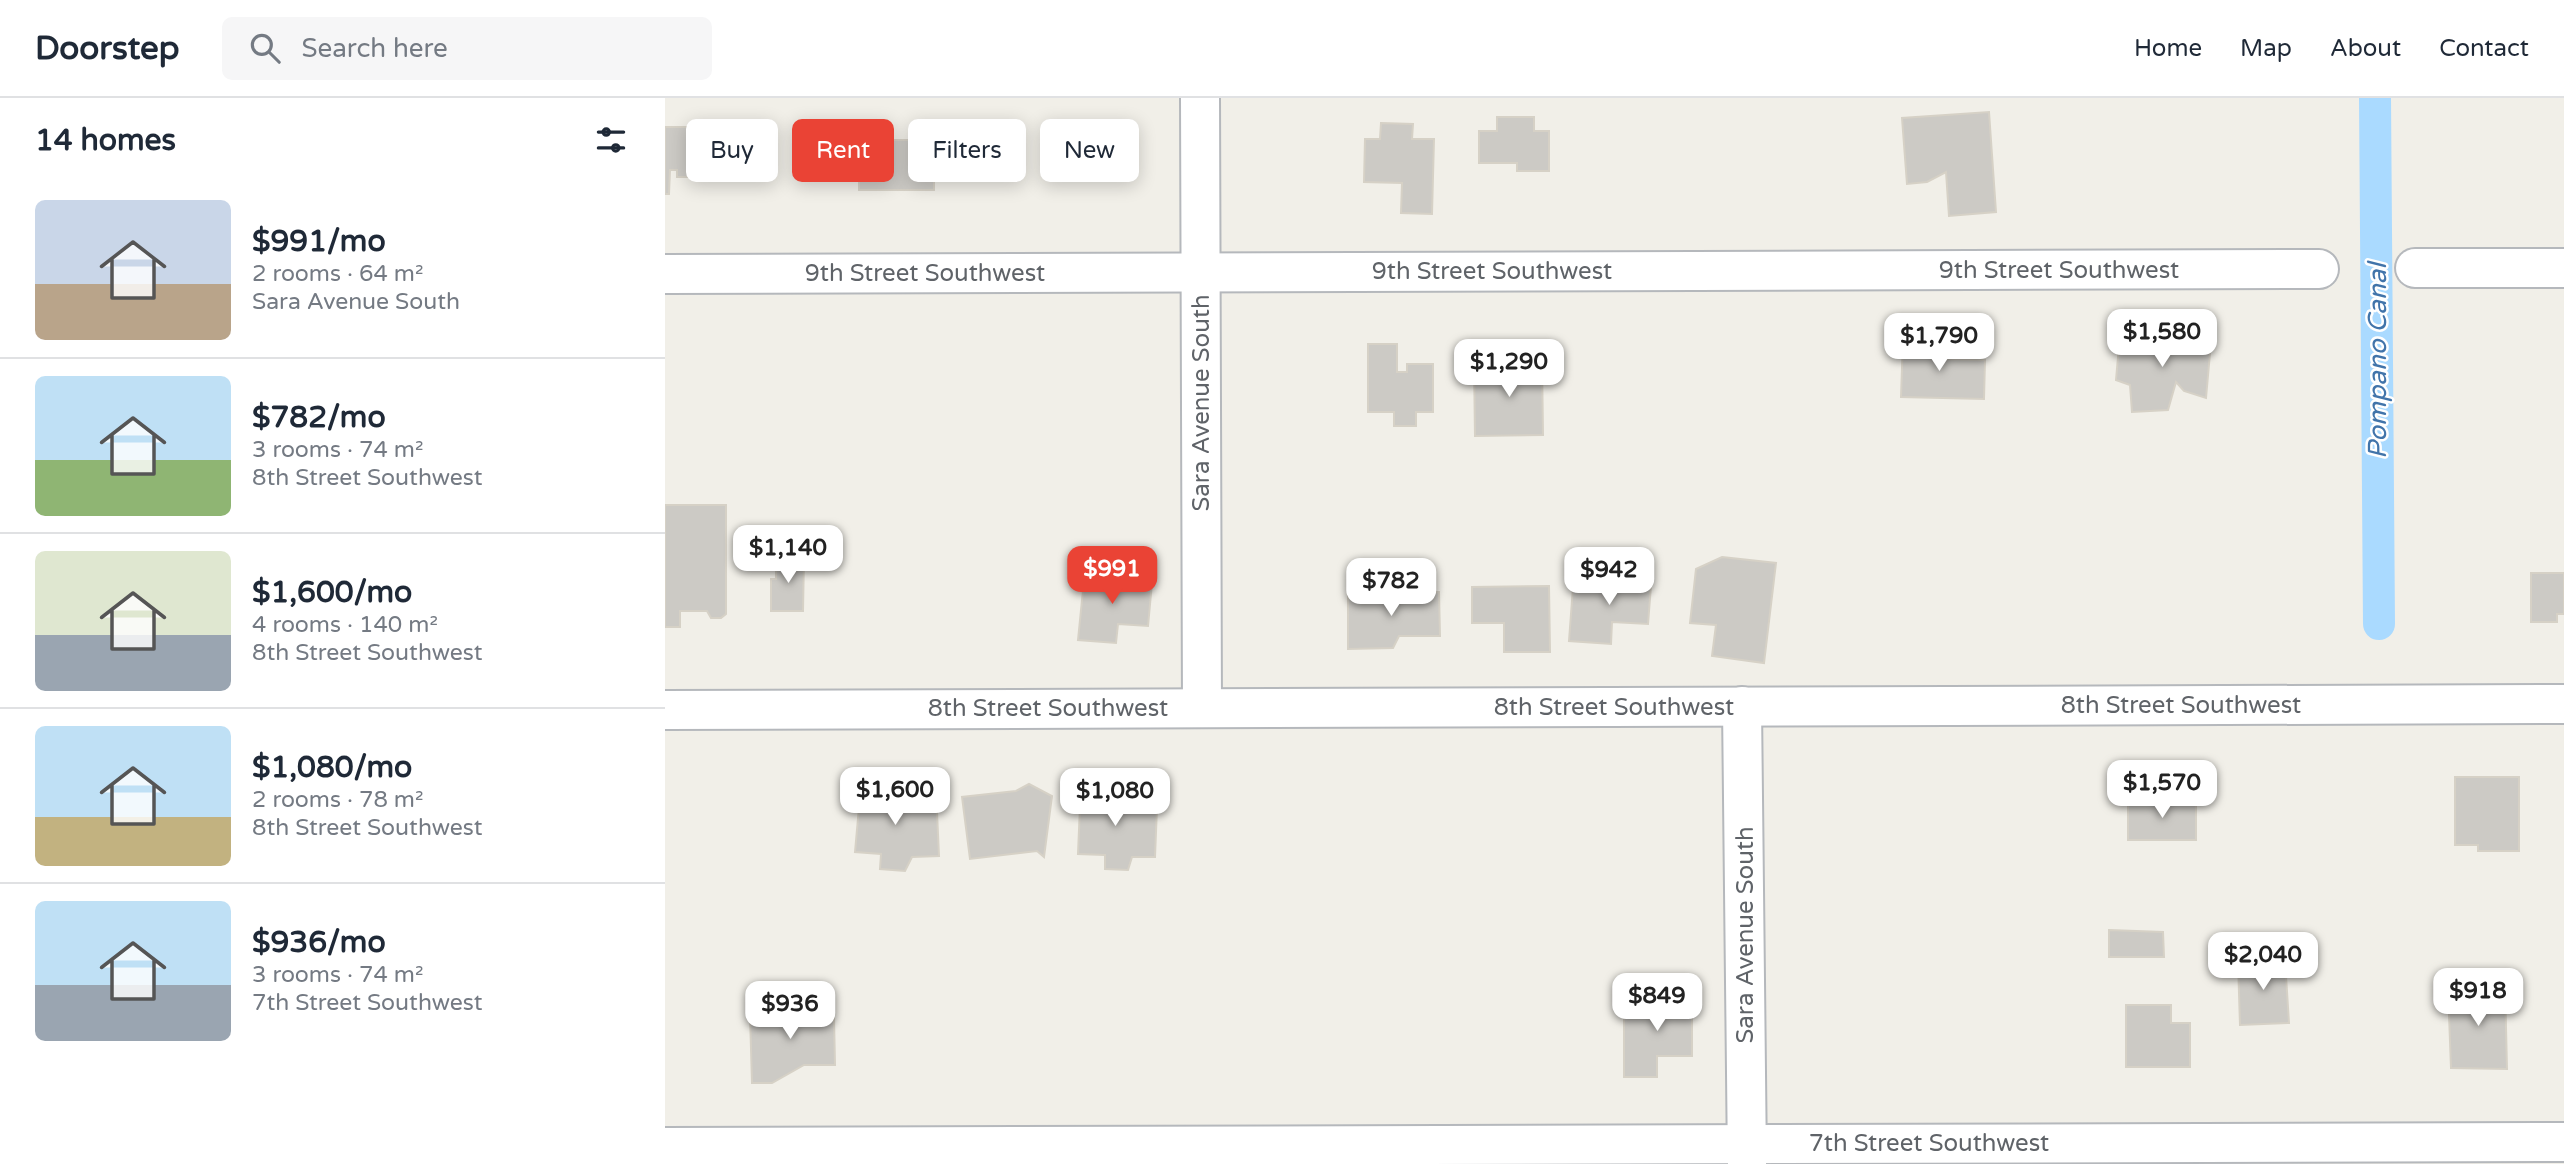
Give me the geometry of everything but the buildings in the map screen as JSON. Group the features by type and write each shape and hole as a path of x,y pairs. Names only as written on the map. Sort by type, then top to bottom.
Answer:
{"street":[{"name":"Sara Avenue South","path":"1200,98 1202,708"},
{"path":"2415,268 2564,268"},
{"name":"9th Street Southwest","path":"665,274 2319,270"},
{"name":"8th Street Southwest","path":"665,710 2564,704"},
{"name":"Sara Avenue South","path":"1742,706 1747,1154"},
{"name":"7th Street Southwest","path":"665,1147 1747,1154 2564,1142"}],"waterway":[{"name":"Pompano Canal","path":"2375,98 2379,624"}]}
